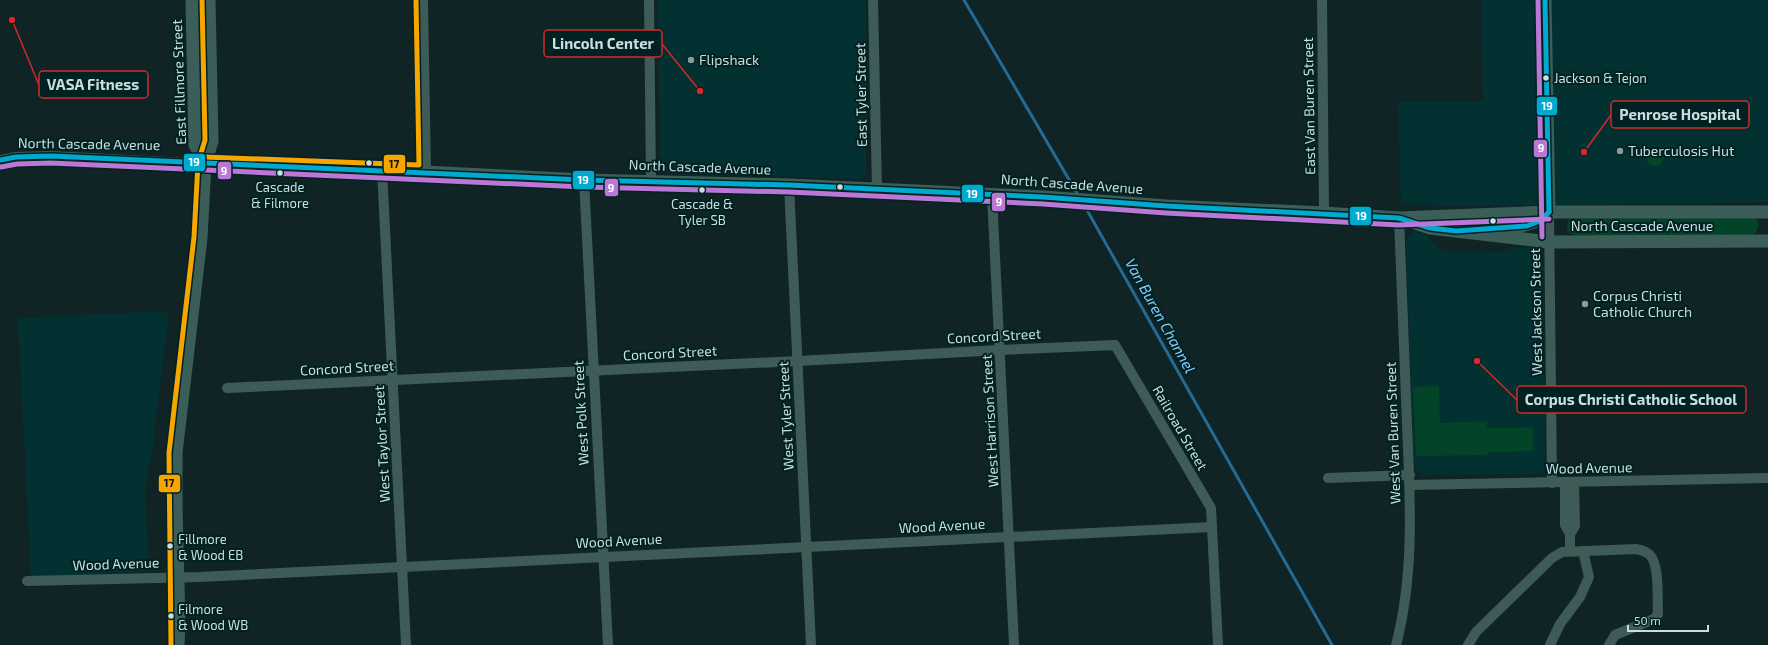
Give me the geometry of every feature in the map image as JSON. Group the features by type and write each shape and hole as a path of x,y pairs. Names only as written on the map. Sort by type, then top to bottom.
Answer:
{"main road":[{"name":"East Fillmore Street","path":"192,0 195,145 205,164"},
{"name":"East Fillmore Street","path":"205,164 212,141 209,0"},
{"path":"1456,231 1527,226 1540,221 1549,212 1545,0"},
{"name":"North Cascade Avenue","path":"205,164 382,170 584,180 789,185 1043,197 1169,206 1399,218 1549,212 1768,212"},
{"path":"178,645 178,576 175,495 176,453 202,226 205,164"},
{"name":"North Cascade Avenue","path":"1399,218 1430,228 1549,242 1768,241"}],"street":[{"path":"423,0 426,172"},
{"path":"649,0 651,182"},
{"name":"East Tyler Street","path":"873,0 876,190"},
{"name":"East Van Buren Street","path":"1322,0 1324,213"},
{"name":"North Cascade Avenue","path":"0,160 16,157 51,156 205,164"},
{"name":"West Taylor Street","path":"382,170 406,645"},
{"name":"West Polk Street","path":"584,180 602,556 608,645"},
{"name":"West Tyler Street","path":"789,185 811,645"},
{"name":"West Harrison Street","path":"992,195 1014,645"},
{"name":"West Jackson Street","path":"1549,212 1552,483"},
{"name":"West Van Buren Street","path":"1396,645 1403,618 1408,580 1410,480 1399,218"},
{"name":"Concord Street","path":"227,388 1000,350 1115,346"},
{"name":"Railroad Street","path":"1115,346 1211,508 1212,527"},
{"name":"Wood Avenue","path":"1328,478 1552,483 1768,478"},
{"path":"1569,483 1576,526 1570,534 1570,551"},
{"path":"1212,527 1218,645"},
{"name":"Wood Avenue","path":"27,581 402,567 1212,527"},
{"path":"1468,645 1476,632 1552,558 1562,552 1636,549 1650,555 1656,567 1658,614 1654,619 1615,635 1609,645"},
{"path":"1550,645 1560,624 1580,597 1589,577 1583,551"}],"shaded area":[{"path":"661,0 866,0 866,174 863,178 664,172 660,168 658,3"},
{"path":"1482,0 1768,0 1768,202 1466,206 1401,204 1398,102 1483,101"},
{"path":"1418,231 1427,236 1436,247 1442,251 1506,252 1513,248 1528,247 1540,253 1543,261 1545,468 1543,472 1536,474 1423,475 1416,469 1414,462 1406,243 1408,237 1412,233"},
{"path":"169,311 152,452 145,488 149,571 31,578 18,318"}],"green space":[{"path":"1655,148 1661,151 1664,157 1661,163 1655,166 1649,163 1646,157 1649,151"},
{"path":"1752,217 1758,222 1757,230 1753,235 1587,237 1570,234 1567,230 1568,221 1572,219"},
{"path":"1439,386 1440,423 1487,421 1487,428 1533,427 1533,451 1488,452 1487,455 1416,456 1413,387"}],"waterway":[{"name":"Van Buren Channel","path":"964,0 1078,195"},
{"name":"Van Buren Channel","path":"1083,203 1332,645"}],"transit line":[{"name":"17","path":"171,645 169,453 194,237 198,163 205,140 202,0"},
{"name":"17","path":"205,157 419,165 416,0"},
{"name":"9","path":"1538,0 1542,237"},
{"name":"19","path":"1545,0 1549,212"},
{"name":"19","path":"0,160 16,157 51,156 584,180 789,185 1043,197 1167,206 1399,218 1430,228 1456,231 1527,226 1540,221 1549,212"},
{"name":"9","path":"1,167 17,164 51,163 584,187 789,192 1043,204 1166,213 1399,225 1549,219"}],"place":[{"name":"VASA Fitness","path":"12,20"},
{"name":"Flipshack","path":"691,60"},
{"name":"Jackson & Tejon","path":"1546,78"},
{"name":"Lincoln Center","path":"700,91"},
{"name":"Tuberculosis Hut","path":"1620,151"},
{"name":"Penrose Hospital","path":"1584,152"},
{"name":"Cascade & Filmore","path":"280,173"},
{"name":"Cascade & Tyler SB","path":"702,190"},
{"name":"Corpus Christi Catholic Church","path":"1585,304"},
{"name":"Corpus Christi Catholic School","path":"1477,361"},
{"name":"Fillmore & Wood EB","path":"170,546"},
{"name":"Filmore & Wood WB","path":"171,616"}]}
